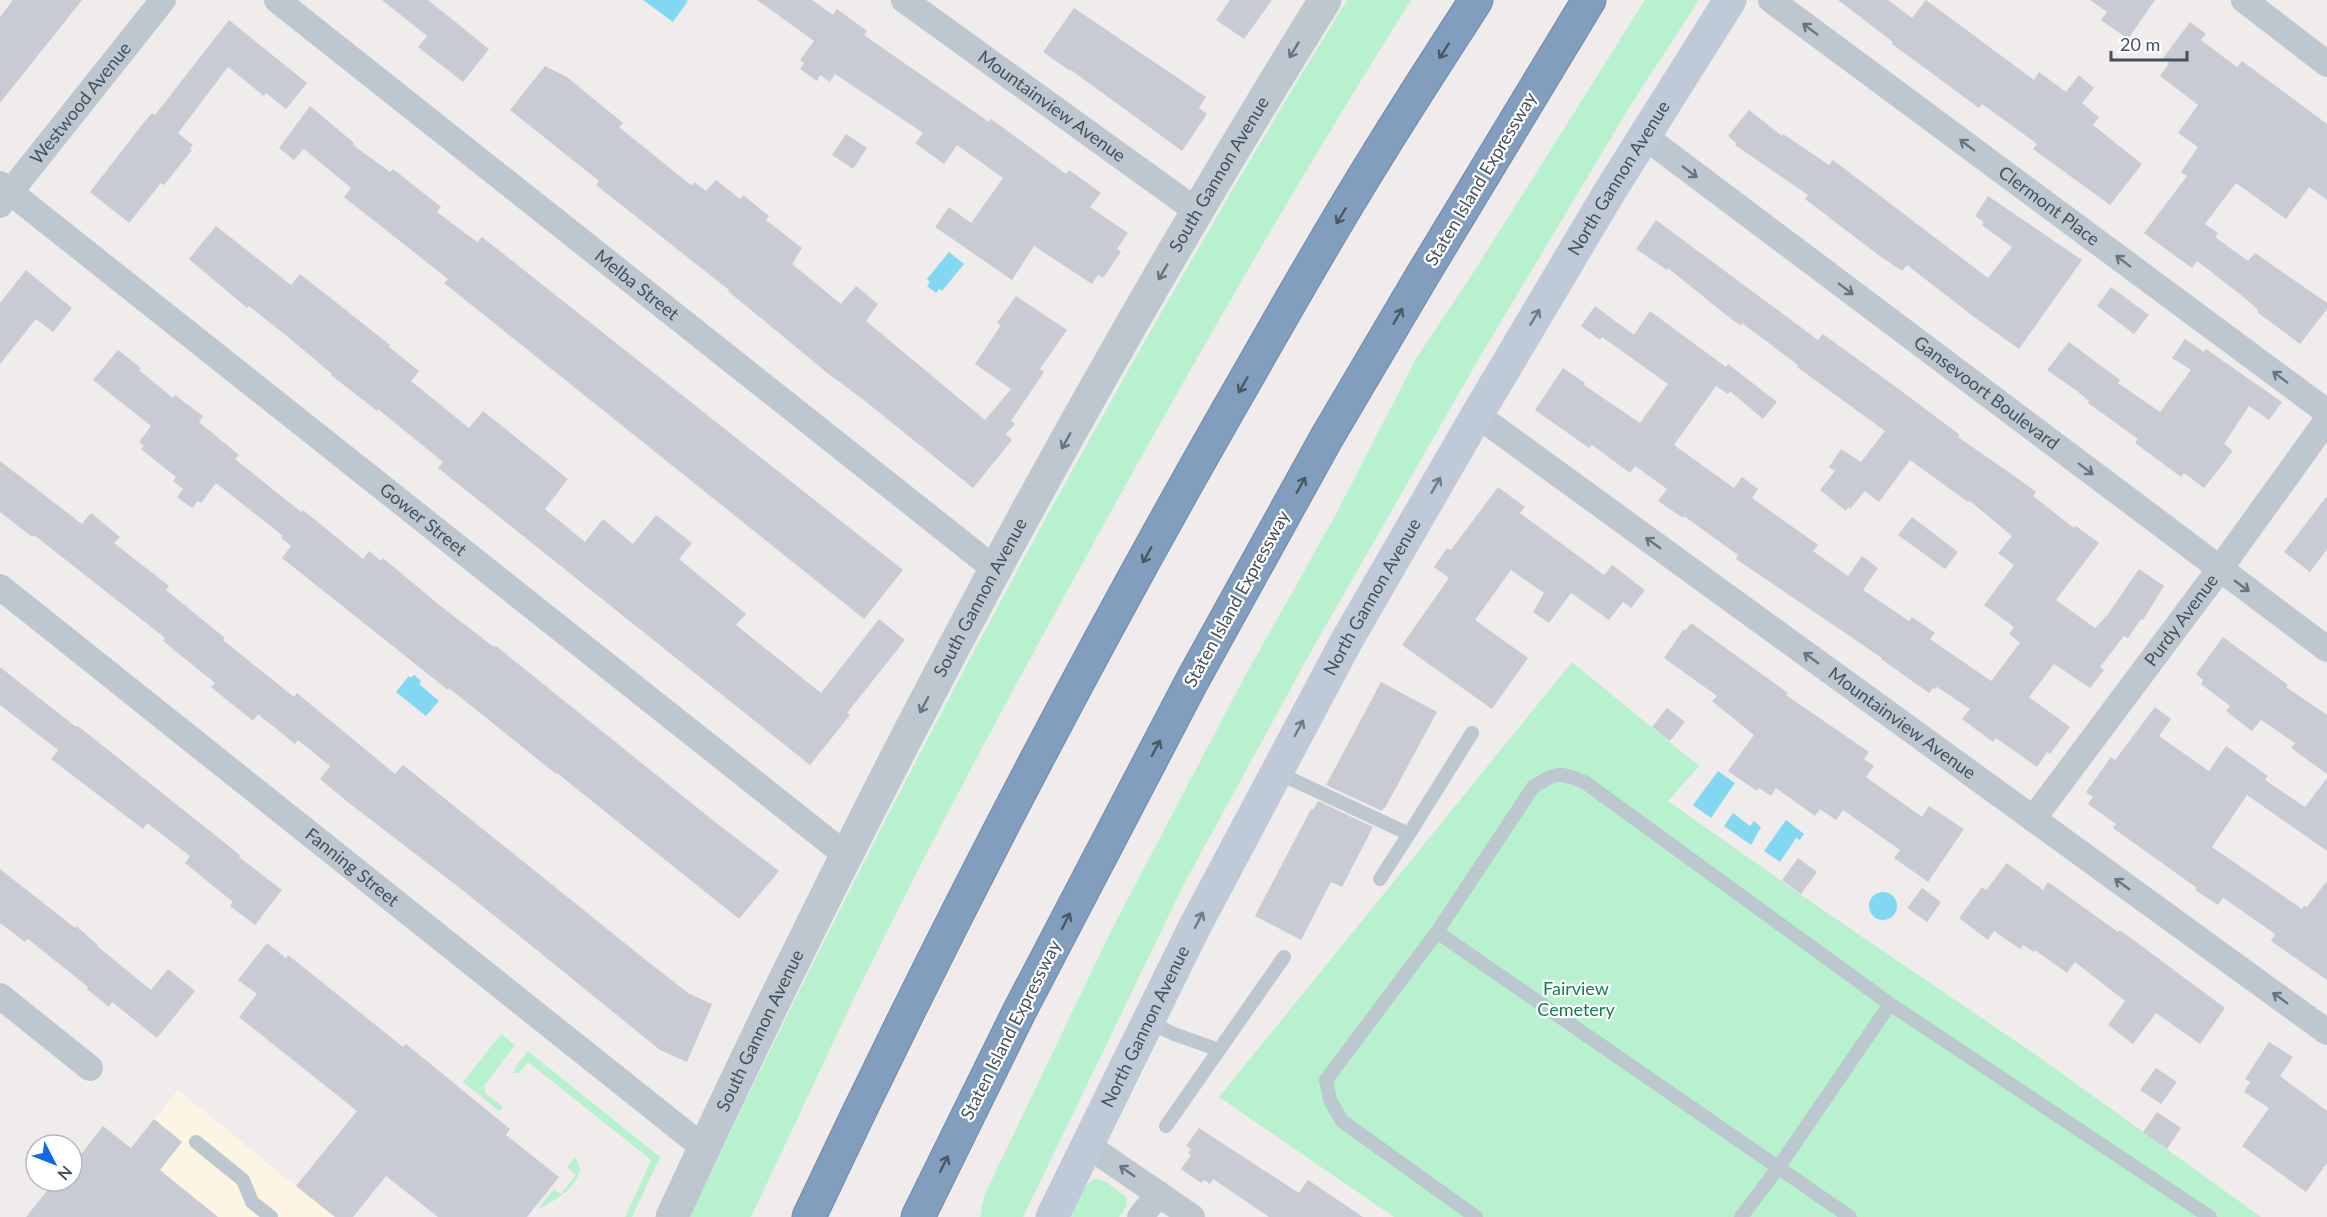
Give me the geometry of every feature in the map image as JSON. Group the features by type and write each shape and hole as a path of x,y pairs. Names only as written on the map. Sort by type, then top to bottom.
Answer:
{"highway":[{"path":"809,1217 888,1050 1098,642 1194,470 1374,159 1476,0"},
{"name":"Staten Island Expressway","path":"918,1217 1020,1010 1192,681 1327,437 1589,0"},
{"path":"1519,117 1610,0"}],"main road":[{"name":"North Gannon Avenue","path":"1052,1217 1147,1022 1347,640 1477,415 1644,136 1730,0"}],"street":[{"name":"Westwood Avenue","path":"3,194 163,0"},
{"name":"Melba Street","path":"278,0 996,570"},
{"name":"Mountainview Avenue","path":"904,0 1198,212"},
{"name":"South Gannon Avenue","path":"672,1217 846,856 996,570 1105,372 1325,0"},
{"name":"Clermont Place","path":"1771,0 2327,412"},
{"path":"2244,0 2327,64"},
{"name":"Gansevoort Boulevard","path":"1644,136 2327,649"},
{"name":"Gower Street","path":"3,194 846,856"},
{"name":"Mountainview Avenue","path":"1477,415 2327,1032"},
{"name":"Purdy Avenue","path":"2033,819 2219,570 2327,420"},
{"name":"Fanning Street","path":"0,587 704,1148"},
{"path":"0,996 90,1068"},
{"path":"1087,1144 1192,1217"},
{"path":"1140,1217 1159,1194"}],"lane":[{"path":"1380,879 1473,733"},
{"path":"1276,772 1409,834"},
{"path":"1476,1217 1342,1121 1330,1100 1326,1080 1437,932 1533,787 1551,775 1563,774 1586,783 1890,1004 2210,1217"},
{"path":"1437,932 1850,1217"},
{"path":"1166,1126 1284,957"},
{"path":"1741,1217 1778,1168 1890,1004"},
{"path":"1147,1022 1219,1050"},
{"path":"196,1142 243,1180 252,1202 271,1217"}],"shaded area":[{"path":"178,1090 335,1217 26,1217 57,1193 84,1193 84,1149 103,1126 132,1148"}],"green space":[{"path":"1347,0 1411,0 1245,274 1030,660 888,929 751,1217 690,1217 842,906 1002,600 1170,297"},
{"path":"1645,0 1699,0 1630,106 1481,355 1314,646 1184,884 1023,1217 980,1217 984,1196 1112,929 1244,678 1334,518 1417,357 1475,270"},
{"name":"Fairview Cemetery","path":"1572,662 1699,766 1668,801 2039,1057 2261,1217 1394,1217 1219,1097"},
{"path":"501,1034 515,1045 484,1086 486,1093 503,1107 499,1111 463,1082"},
{"path":"528,1051 660,1157 632,1217 625,1217 650,1159 528,1062 519,1073 514,1073 514,1069"},
{"path":"575,1157 580,1168 570,1188 564,1194 537,1210 554,1189 561,1194 576,1175 567,1167"},
{"path":"1094,1179 1105,1181 1126,1197 1127,1205 1119,1217 1070,1217 1085,1186"}],"water":[{"path":"643,0 686,0 688,1 673,22"},
{"path":"949,252 964,264 942,291 939,289 936,293 927,286 930,282 927,279"},
{"path":"414,675 421,681 419,684 439,701 426,716 396,692 409,676 411,678"},
{"path":"1718,771 1735,783 1711,818 1693,805"},
{"path":"1733,813 1750,826 1754,821 1761,827 1751,845 1724,826"},
{"path":"1786,820 1804,834 1800,840 1796,838 1780,862 1764,851"},
{"path":"1883,892 1893,896 1897,906 1893,916 1883,920 1873,916 1869,906 1873,896"}],"building":[{"path":"13,0 82,0 0,103 0,17"},
{"path":"382,0 428,0 489,49 463,82 418,47 427,36"},
{"path":"757,0 812,0 833,15 837,9 867,31 864,35 989,122 991,119 1066,174 1069,170 1101,193 1090,207 1128,233 1117,249 1121,252 1103,278 1098,275 1092,284 1034,246 1012,280 935,227 949,207 971,223 1003,178 957,145 944,164 915,143 923,133 835,74 830,82 820,75 817,81 800,69 804,63 800,60 814,41"},
{"path":"1230,0 1272,0 1244,39 1216,20"},
{"path":"1838,0 1888,0 1912,18 1926,0 2034,80 2039,72 2066,92 2079,75 2094,88 2082,103 2099,117 2093,125 2142,164 2110,205 2033,149 2037,144 1982,104 1979,108 1892,44 1893,42"},
{"path":"2090,0 2155,0 2128,39 2101,20 2107,12"},
{"path":"1074,8 1206,97 1199,108 1207,114 1182,151 1043,52"},
{"path":"229,20 307,83 286,109 266,93 264,96 228,67 178,133 193,145 190,149 192,150 164,185 161,183 129,223 90,192 141,126 152,113 155,115"},
{"path":"2190,22 2206,34 2201,40 2237,67 2242,61 2327,124 2327,200 2309,187 2286,219 2236,183 2205,224 2218,233 2215,237 2248,261 2255,253 2327,303 2327,309 2300,344 2257,312 2258,310 2241,295 2197,261 2192,268 2144,233 2187,176 2181,172 2198,147 2178,133 2198,105 2160,76 2169,63 2163,58"},
{"path":"545,66 567,77 623,123 619,127 692,186 694,182 706,191 716,180 740,199 743,195 769,216 766,220 802,248 792,264 841,304 856,286 878,304 866,321 985,420 1011,389 975,364 1001,325 997,323 1016,296 1067,330 1040,369 1044,372 1011,421 1015,424 1006,434 1012,440 973,488 596,185 599,181 510,110"},
{"path":"310,106 354,143 353,145 390,172 393,169 441,207 437,212 477,242 482,237 903,570 864,619 444,283 448,279 344,197 351,188 304,149 294,160 279,148"},
{"path":"1749,110 1782,136 1783,134 1829,165 1833,160 1988,278 2012,247 1982,225 1984,222 1975,216 1988,196 2082,260 2019,349 1907,265 1902,271 1881,257 1805,199 1808,195 1735,145 1736,143 1728,136"},
{"path":"846,134 867,148 853,169 832,155"},
{"path":"1656,220 1818,340 1823,334 1900,390 1960,435 1958,437 2036,492 2033,496 2074,528 2076,526 2099,543 2056,600 2095,628 2108,614 2139,569 2164,586 2143,620 2141,619 2128,638 2124,636 2100,667 2104,670 2090,688 2054,664 2029,697 2070,727 2050,754 2047,752 2037,767 1996,738 1993,742 1962,719 1970,709 1937,687 1929,693 1882,658 1736,559 1738,555 1684,516 1683,518 1658,501 1667,489 1635,466 1630,473 1592,445 1589,448 1535,410 1563,368 1640,423 1668,384 1602,337 1600,340 1581,326 1595,306 1634,335 1650,311 1726,367 1728,364 1777,402 1763,419 1730,391 1728,394 1716,386 1674,445 1734,488 1742,477 1758,489 1752,498 1818,545 1813,551 1848,576 1862,556 1878,568 1863,590 1909,621 1912,617 1935,633 1930,639 1991,681 2020,643 2009,634 2014,627 1984,605 2014,565 1998,553 2012,536 1970,501 1968,502 1910,460 1879,502 1865,491 1846,511 1820,490 1835,471 1829,467 1841,449 1861,462 1885,431 1797,367 1798,365 1742,323 1741,326 1726,315 1668,268 1667,270 1636,249"},
{"path":"216,226 291,285 300,274 390,345 389,347 419,371 411,381 469,428 483,411 568,479 545,509 585,542 603,519 633,544 656,515 692,543 679,559 746,614 736,625 821,693 879,619 905,640 847,713 850,715 810,765 438,468 443,462 378,409 377,411 331,375 249,306 247,308 189,259"},
{"path":"26,270 72,308 53,332 36,319 0,364 0,303"},
{"path":"2111,287 2149,315 2134,334 2097,306"},
{"path":"2185,339 2204,352 2206,349 2282,402 2269,420 2249,406 2224,444 2233,451 2204,488 2184,473 2181,477 2135,443 2138,439 2047,370 2069,342 2120,380 2118,383 2160,412 2191,370 2172,358"},
{"path":"118,350 173,398 175,395 203,416 199,422 239,455 235,459 301,512 303,510 363,559 369,551 381,561 383,558 443,608 494,647 496,646 779,871 739,919 282,558 291,546 281,538 283,536 216,483 201,503 198,501 192,508 177,497 183,489 173,481 176,477 141,449 144,446 139,442 151,426 93,380"},
{"path":"0,461 82,524 91,513 120,537 114,543 169,586 166,590 225,638 223,640 294,697 297,693 395,774 403,765 688,993 712,1004 687,1062 660,1050 465,892 349,803 320,779 330,766 298,740 295,744 258,714 253,721 211,687 215,683 163,641 165,638 34,535 32,537 0,512"},
{"path":"1498,487 1525,507 1520,513 1604,575 1612,565 1645,590 1631,608 1623,602 1609,620 1571,593 1549,623 1533,612 1544,593 1511,570 1475,620 1528,658 1492,709 1402,645 1449,578 1434,567 1447,548 1451,550"},
{"path":"2327,496 2327,549 2310,572 2284,552"},
{"path":"1912,517 1958,552 1945,569 1898,535"},
{"path":"1691,623 1788,693 1786,695 1869,752 1864,759 1874,766 1866,777 1922,817 1929,806 1964,829 1928,882 1894,858 1900,850 1843,810 1836,820 1820,809 1815,816 1776,788 1771,796 1759,788 1757,791 1728,771 1754,735 1712,701 1717,696 1664,658 1684,629 1685,631"},
{"path":"2223,637 2288,685 2286,687 2327,715 2327,774 2291,748 2295,743 2261,720 2252,731 2226,711 2230,706 2201,684 2203,680 2196,674"},
{"path":"0,667 76,727 78,726 282,890 255,925 230,906 233,902 185,863 190,856 147,823 143,829 51,759 58,750 0,705"},
{"path":"1381,682 1437,712 1382,811 1326,785"},
{"path":"2155,707 2171,719 2159,736 2209,771 2226,746 2268,776 2265,780 2305,807 2327,778 2327,851 2247,795 2212,847 2302,909 2304,906 2307,907 2327,881 2327,980 2271,941 2275,934 2225,899 2223,898 2218,905 2195,890 2197,888 2113,828 2116,824 2088,804 2093,797 2086,792 2111,757 2115,760"},
{"path":"1667,708 1685,722 1670,741 1652,727"},
{"path":"1318,801 1373,827 1342,887 1331,882 1301,940 1255,916 1311,809 1313,810"},
{"path":"1798,858 1817,872 1801,894 1782,880"},
{"path":"2007,863 2043,890 2048,882 2118,932 2120,930 2225,1008 2200,1044 2156,1013 2133,1044 2108,1025 2125,1001 2075,962 2067,973 2035,950 2034,952 2023,945 2020,949 1994,931 1988,940 1959,918 1982,887 1986,890"},
{"path":"0,869 75,928 76,926 151,990 168,969 195,991 157,1038 112,1002 109,1007 87,989 88,987 28,939 25,942 0,923"},
{"path":"1922,888 1941,902 1927,922 1907,908"},
{"path":"267,943 286,958 288,955 403,1047 406,1044 510,1129 506,1135 559,1177 527,1217 438,1217 386,1176 353,1217 335,1217 296,1186 357,1111 239,1017 257,994 238,980"},
{"path":"2269,1042 2293,1057 2280,1076 2327,1111 2327,1163 2306,1192 2242,1146 2269,1108 2244,1092 2250,1082 2245,1079"},
{"path":"2156,1068 2177,1082 2161,1104 2140,1090"},
{"path":"2157,1112 2181,1128 2167,1149 2143,1132"},
{"path":"154,1119 182,1142 160,1170 218,1217 26,1217 45,1193 84,1193 84,1150 103,1126 131,1148"},
{"path":"1199,1128 1299,1193 1308,1180 1363,1217 1269,1217 1213,1179 1210,1184 1204,1180 1201,1183 1181,1169 1191,1155 1188,1153 1191,1149 1186,1146"}]}
